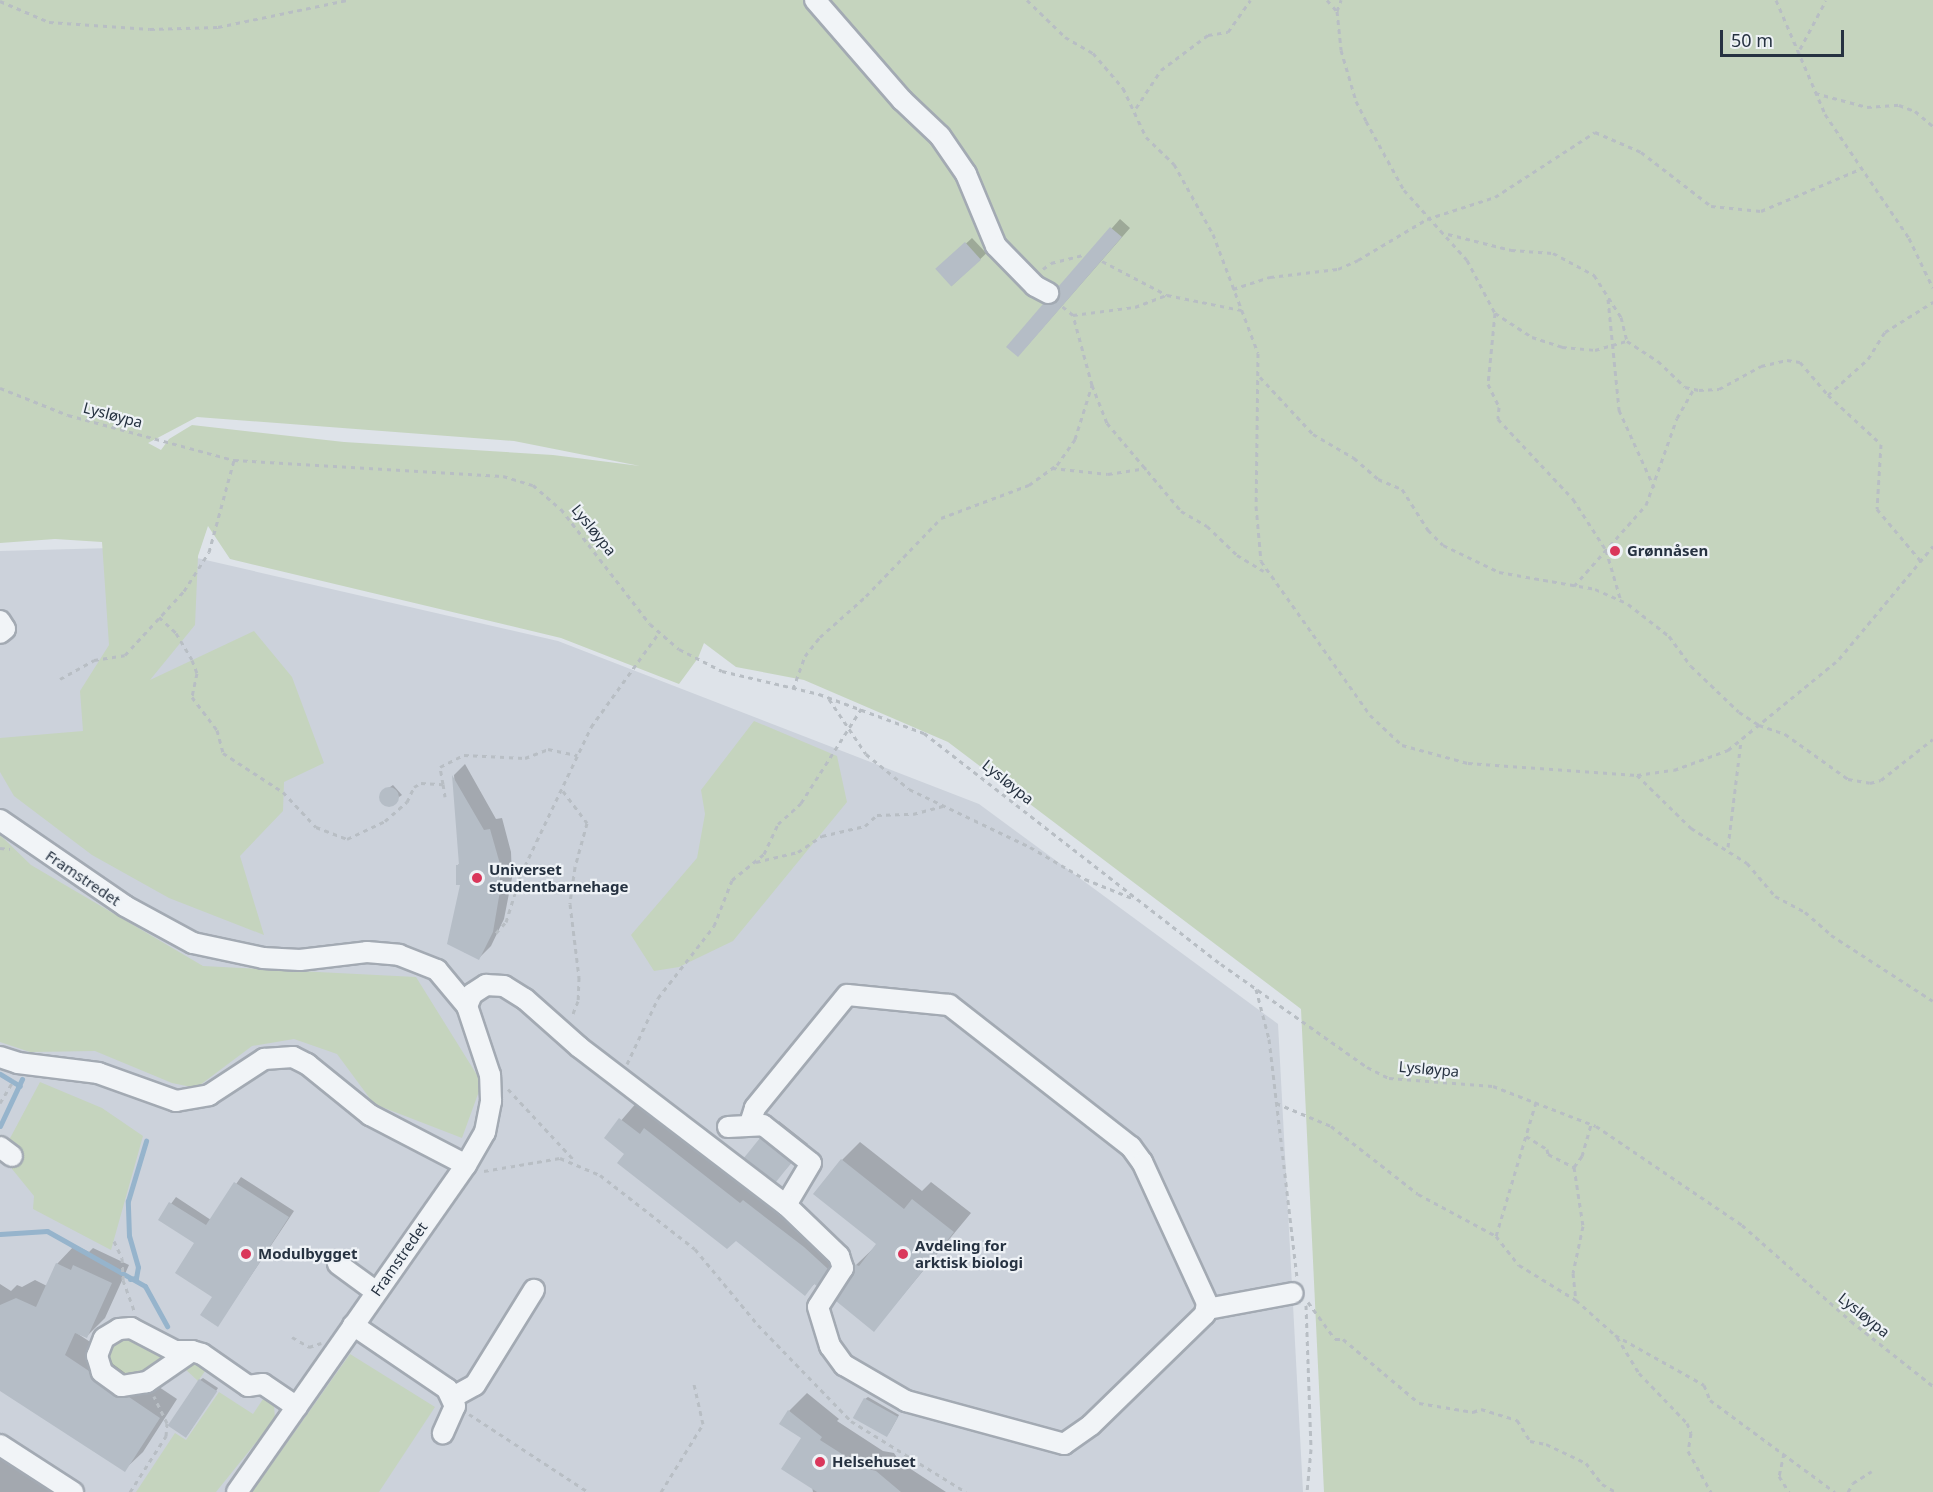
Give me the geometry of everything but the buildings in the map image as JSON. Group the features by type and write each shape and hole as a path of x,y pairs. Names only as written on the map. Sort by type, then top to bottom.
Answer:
{"street":[{"path":"815,0 902,100 940,135 966,174 996,246 1029,279 1055,299"},
{"path":"0,621 5,629 0,633"},
{"name":"Framstredet","path":"0,820 125,906 193,943 264,958 300,960 368,952 399,955 437,970 467,1006 487,1064 491,1088 489,1116 466,1165 375,1291 237,1492"},
{"path":"467,1006 469,998 481,987 504,986 525,999 619,1079 786,1205 843,1262 818,1307 830,1346 844,1365 906,1401 1060,1444 1075,1438 1200,1320 1207,1309 1295,1288"},
{"path":"750,1123 755,1108 847,995 949,1005 1131,1147 1142,1162 1207,1309"},
{"path":"0,1057 18,1063 98,1073 176,1101 209,1095 264,1059 293,1058 307,1064 370,1115 466,1165"},
{"path":"728,1127 750,1123 763,1125 811,1163 786,1205"},
{"path":"338,1264 375,1291"},
{"path":"443,1432 454,1401 475,1385 534,1290"},
{"path":"353,1325 438,1381 454,1401"},
{"path":"192,1352 147,1382 121,1386 102,1372 97,1356 104,1338 118,1329 131,1328 175,1351 192,1352 202,1354 248,1386 263,1384 297,1407"},
{"path":"0,1445 73,1492"}],"path":[{"path":"0,1 49,22 150,29 218,27 347,0"},
{"path":"1027,0 1065,37 1093,53 1136,108 1146,137 1174,164 1213,234 1258,353 1260,377 1255,417 1256,506 1266,572"},
{"path":"1136,108 1161,70 1208,35 1228,32 1250,0"},
{"path":"1327,0 1337,11"},
{"path":"1341,0 1337,11 1341,50 1356,101 1404,190 1427,219 1446,233 1479,279 1495,313 1488,384 1499,407 1498,419 1560,482 1606,550 1621,601"},
{"path":"1776,0 1800,50 1815,93 1860,168 1909,238 1933,288"},
{"path":"1800,50 1826,0"},
{"path":"1815,93 1867,107 1899,105 1915,111 1933,126"},
{"path":"1233,289 1270,277 1338,269 1427,219 1495,197 1595,132 1641,152 1711,206 1761,211 1860,168"},
{"path":"1446,233 1511,250 1553,252 1594,275 1621,317 1628,341 1658,361 1685,387 1719,390 1746,373 1787,360 1800,362 1828,394 1881,444 1877,509 1920,561"},
{"path":"1029,279 1051,263 1086,254"},
{"path":"1102,261 1167,295 1241,310"},
{"path":"1073,315 1136,307 1167,295"},
{"path":"1608,297 1619,410 1654,486"},
{"path":"1055,299 1073,315 1092,385 1107,423 1147,468 1180,511 1207,526 1237,555 1266,572 1301,615 1370,715 1401,745 1468,763 1637,776 1674,770 1728,750 1839,659 1933,546"},
{"path":"1828,394 1868,359 1885,332 1933,302"},
{"path":"1495,313 1532,337 1562,347 1595,350 1628,341"},
{"path":"1260,377 1313,434 1354,458 1378,479 1402,489 1428,530 1443,545 1499,572 1595,589 1621,601 1669,636 1719,696 1759,725 1785,734 1848,779 1870,783 1881,780 1933,740"},
{"path":"793,689 805,656 820,637 866,596 941,518 1029,485 1052,468 1076,439 1092,385"},
{"name":"Lysløypa","path":"0,388 68,415 234,460 503,476 533,485 573,522 658,633 722,671 861,708 924,734 949,750 1137,900 1255,988 1347,1053 1389,1078 1494,1086 1591,1124 1742,1225 1851,1321 1933,1386"},
{"path":"1574,586 1646,505 1677,418 1694,389"},
{"path":"60,679 94,660 125,655 205,561 234,460"},
{"path":"1052,468 1108,474 1147,468"},
{"path":"159,617 176,633 192,660 196,673 192,697 217,730 223,753 283,792 316,826 347,839 385,821 407,802 414,787 421,783 444,784"},
{"path":"496,933 506,922 521,874 563,791 591,727 658,633"},
{"path":"828,698 852,727 875,764 928,801 944,806 1030,847 1085,879 1137,900"},
{"path":"619,1079 658,998 714,926 727,887 756,862 769,846 778,824 801,802 852,727 861,708"},
{"path":"1728,848 1742,739"},
{"path":"445,797 440,767 464,755 525,758 548,749 577,755"},
{"path":"1637,776 1691,828 1728,848 1747,863 1775,896 1805,912 1831,935 1933,1001"},
{"path":"563,791 587,824 575,867 570,904 578,960 578,1001 564,1034"},
{"path":"756,862 783,856 791,850 798,852 822,836 865,826 877,815 913,814 944,806"},
{"path":"1255,988 1269,1039 1295,1288"},
{"path":"487,1064 576,1162"},
{"path":"0,1103 15,1077"},
{"path":"1496,1236 1536,1102"},
{"path":"1276,1103 1331,1126 1418,1194 1496,1236 1519,1265 1576,1300 1615,1335 1704,1385 1710,1400 1835,1492"},
{"path":"1576,1300 1573,1273 1583,1226 1575,1167 1582,1156 1591,1124"},
{"path":"1526,1136 1547,1149 1548,1154 1575,1167"},
{"path":"466,1165 486,1171 555,1158 576,1162 600,1175 695,1249 758,1325 851,1421 966,1492"},
{"path":"114,1241 124,1270 123,1280 141,1333"},
{"path":"1307,1492 1311,1449 1305,1298 1335,1338 1343,1339 1419,1403 1473,1412 1481,1408 1516,1420 1530,1441 1586,1463 1602,1484 1616,1492"},
{"path":"1615,1333 1639,1373 1687,1423 1691,1433 1688,1451 1711,1492"},
{"path":"292,1337 309,1347"},
{"path":"130,1492 166,1436 166,1423 147,1382"},
{"path":"661,1492 704,1424 694,1384"},
{"path":"454,1401 588,1492"},
{"path":"1784,1453 1779,1476 1789,1492"},
{"path":"1848,1492 1853,1484 1872,1471"}],"shaded area":[{"path":"149,547 558,641 979,804 1278,1024 1303,1492 0,1492 0,551"}],"green space":[{"path":"0,0 1933,0 1933,1492 1324,1492 1301,1009 948,742 804,680 736,667 704,643 698,658 679,684 561,638 230,559 208,526 198,556 195,625 150,680 254,631 292,677 324,763 284,782 283,811 240,856 264,935 169,898 92,855 14,796 0,772 0,738 83,731 80,691 109,645 102,542 55,539 0,543","holes":["197,417 514,441 640,466 553,455 344,442 192,425 169,439 161,450 148,443"]},
{"path":"754,721 837,756 847,802 733,941 679,967 654,971 631,935 697,858 705,814 701,790"},
{"path":"0,835 31,865 203,966 416,977 482,1083 462,1138 374,1104 337,1054 294,1039 252,1046 196,1088 172,1083 95,1051 30,1052 0,1042"},
{"path":"40,1082 102,1108 143,1136 111,1250 33,1209 34,1196 8,1164 8,1142"},
{"path":"126,1335 168,1360 134,1376 119,1374 109,1364 108,1352 110,1346"},
{"path":"350,1354 435,1407 379,1492 252,1492"},
{"path":"194,1359 208,1367 198,1381 184,1368"},
{"path":"219,1392 253,1414 263,1399 274,1405 275,1419 216,1492 136,1492 175,1433 186,1440"}],"waterway":[{"path":"0,1074 20,1086"},
{"path":"0,1126 22,1079"},
{"path":"130,1279 136,1278 138,1267 129,1236 128,1201 146,1141"},
{"path":"0,1234 47,1231 145,1286 167,1326"}],"place":[{"name":"Grønnåsen","path":"1615,551"},
{"name":"Universet studentbarnehage","path":"477,878"},
{"name":"Modulbygget","path":"246,1254"},
{"name":"Avdeling for arktisk biologi","path":"903,1254"},
{"name":"Helsehuset","path":"820,1462"}]}
